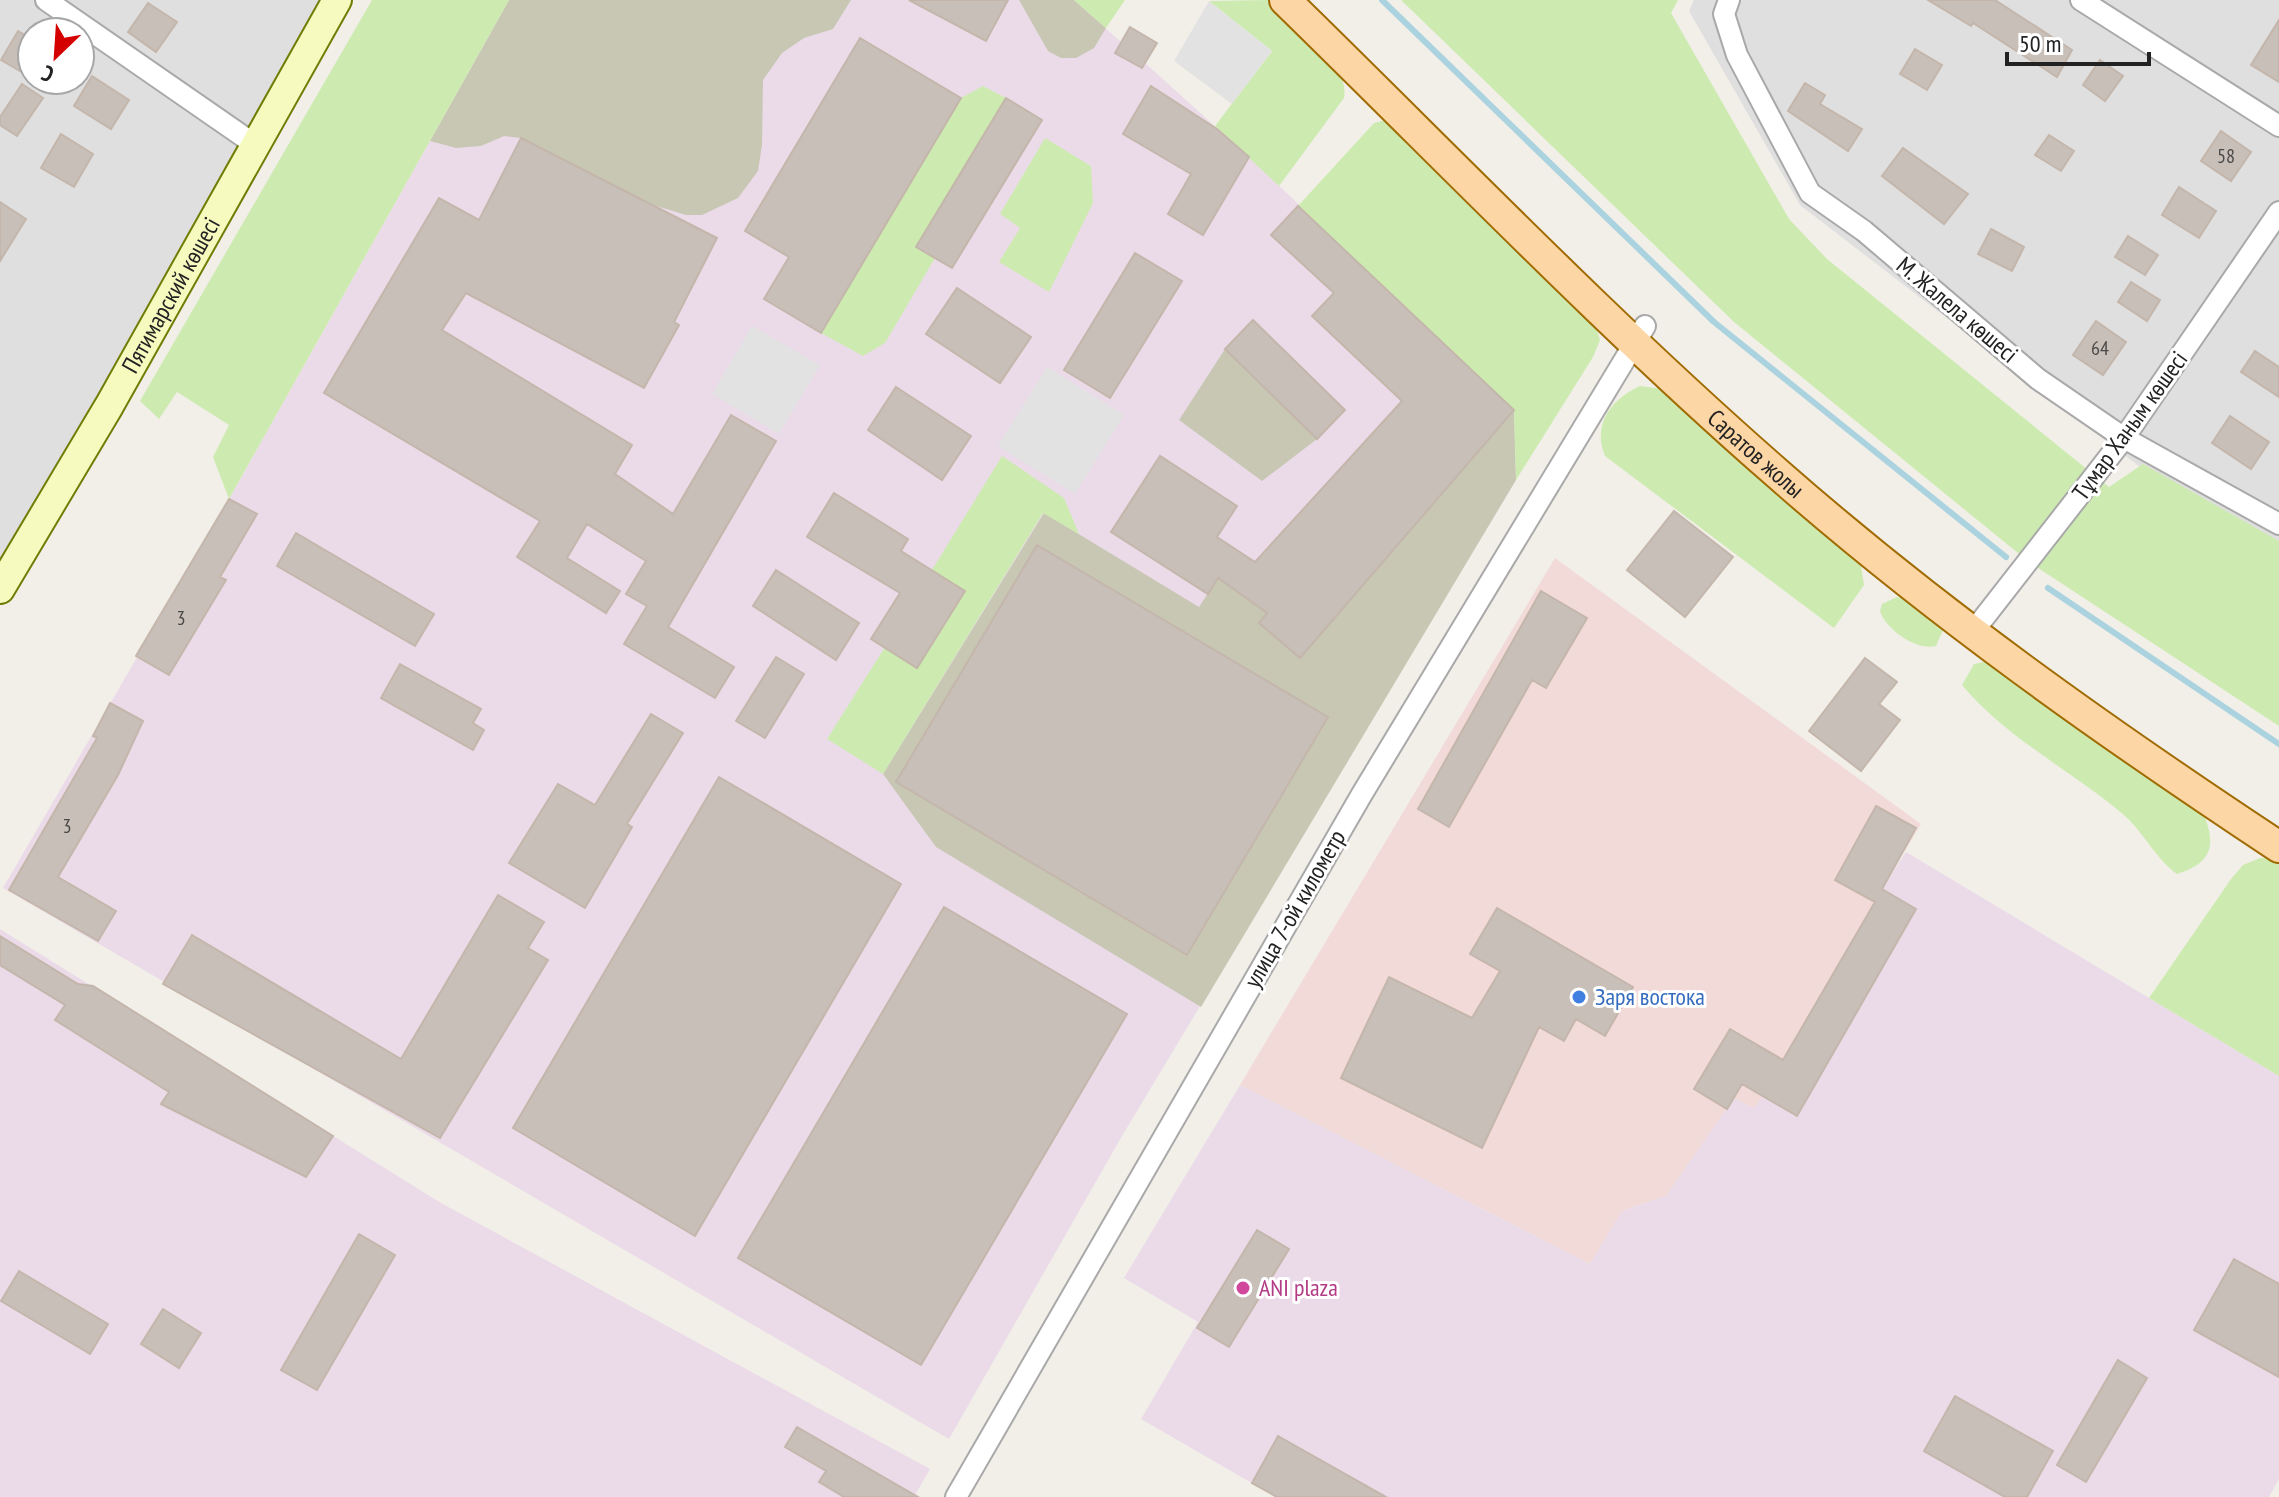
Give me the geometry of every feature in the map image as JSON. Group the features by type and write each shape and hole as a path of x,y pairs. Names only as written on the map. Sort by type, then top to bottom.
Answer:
{"main road":[{"name":"Пятимарский көшесі","path":"0,589 109,406 337,0"},
{"name":"Саратов жолы","path":"1285,0 1640,334"},
{"name":"Саратов жолы","path":"1314,0 1797,491 2279,847"},
{"name":"Саратов жолы","path":"1977,626 2279,824"}],"street":[{"path":"46,0 254,144"},
{"path":"2081,0 2279,126"},
{"name":"М. Жалела көшесі","path":"1726,7 1737,55 1810,193 1864,231 2038,379 2124,438 2279,524"},
{"name":"Тұмар Ханым көшесі","path":"1977,626 2124,438 2279,212"},
{"name":"улица 7-ой километр","path":"956,1497 1362,794 1640,334"}],"shaded area":[{"path":"0,0 337,0 0,589"},
{"path":"509,0 1074,0 1121,42 1116,53 1142,68 1145,63 1249,157 1514,410 1516,480 1122,1136 949,1439 3,888 229,499"},
{"path":"509,0 851,0 833,29 804,38 782,53 763,80 762,145 758,171 738,198 702,215 686,215 650,204 521,138 504,136 481,146 456,148 430,141"},
{"path":"1019,0 1074,0 1106,28 1094,48 1076,58 1061,58 1048,51"},
{"path":"1694,0 2279,0 2279,574 1800,205 1689,11"},
{"path":"1209,1 1272,51 1232,104 1174,61"},
{"path":"752,326 820,365 779,434 712,394"},
{"path":"1225,349 1317,439 1262,481 1179,420"},
{"path":"1047,367 1124,415 1075,494 998,446"},
{"path":"1514,410 1516,480 1201,1007 936,847 883,774 1044,513 1199,607 1218,578 1267,613 1259,623 1300,658"},
{"name":"Заря востока","path":"1555,558 1921,824 1882,889 1916,909 1797,1116 1754,1108 1734,1098 1666,1196 1622,1211 1590,1264 1240,1085"},
{"path":"1906,852 2279,1076 2279,1479 2269,1497 1276,1497 1141,1419 1198,1322 1124,1278 1240,1085 1590,1264 1622,1211 1666,1196 1734,1098 1754,1108 1763,1096 1797,1115 1916,910 1882,889"},
{"path":"0,929 441,1203 930,1469 914,1497 0,1497"}],"green space":[{"path":"372,0 509,0 229,499 213,457 229,425 177,392 159,419 140,401"},
{"path":"1074,0 1125,0 1106,28"},
{"path":"1269,0 1318,44 1339,71 1344,85 1344,98 1279,186 1215,126 1272,51 1209,1"},
{"path":"1401,0 1678,0 1671,13 1789,219 1827,259 2109,487 2143,464 2279,541 2279,726 2029,562 1734,322"},
{"path":"983,86 1006,98 917,247 935,258 885,343 863,356 821,333 961,98"},
{"path":"1386,120 1591,311 1600,340 1593,357 1516,480 1514,410 1298,206 1374,123"},
{"path":"1045,138 1091,166 1093,203 1049,292 999,262 1020,228 1000,214"},
{"path":"1640,386 1663,389 1846,548 1861,566 1864,585 1834,628 1605,456 1601,434 1607,414 1620,398"},
{"path":"1002,456 1064,498 1079,534 1043,513 883,774 827,739 885,647 917,667 965,592 932,570"},
{"path":"1897,597 1906,599 1944,628 1936,646 1928,647 1903,638 1883,618 1880,611 1882,604"},
{"path":"1984,662 2020,679 2201,808 2210,840 2206,857 2177,874 2162,861 2124,815 1999,722 1962,685 1974,664"},
{"path":"2260,858 2279,859 2279,1076 2149,998 2231,879 2243,865"}],"building":[{"path":"909,0 1008,0 986,41"},
{"path":"1928,0 1995,0 2072,50 2057,77 1973,23 1971,26"},
{"path":"148,3 177,22 156,52 128,32"},
{"path":"2279,20 2279,82 2251,65"},
{"path":"1130,27 1157,43 1142,68 1115,53"},
{"path":"16,34 16,69 1,60"},
{"path":"860,38 961,98 821,333 764,299 789,257 745,231"},
{"path":"1915,49 1942,65 1927,90 1900,74"},
{"path":"2100,60 2123,76 2105,101 2083,85"},
{"path":"96,79 129,100 111,129 74,106 80,96 96,96"},
{"path":"1805,83 1825,95 1820,104 1862,129 1848,151 1788,111"},
{"path":"1151,86 1217,129 1249,157 1203,235 1168,214 1191,174 1123,134"},
{"path":"16,93 16,96 43,98 17,136 0,125 0,117"},
{"path":"1006,98 1042,120 952,268 916,247"},
{"path":"2221,131 2251,152 2231,181 2201,161"},
{"path":"61,134 93,154 74,187 41,168"},
{"path":"2049,135 2074,151 2061,171 2035,155"},
{"path":"521,138 717,238 674,322 679,325 644,388 466,293 442,330 632,445 615,474 673,514 731,415 776,441 668,627 734,667 715,698 624,644 647,606 626,594 646,561 587,524 567,558 620,591 606,613 517,557 540,521 324,393 439,198 479,220"},
{"path":"1903,148 1968,194 1944,224 1882,176"},
{"path":"2179,187 2216,211 2199,238 2162,215"},
{"path":"0,202 26,219 0,261"},
{"path":"1298,206 1514,410 1300,658 1259,623 1267,613 1218,578 1208,594 1111,532 1160,456 1237,506 1217,537 1255,562 1402,401 1312,316 1334,293 1271,235"},
{"path":"1991,229 2024,247 2012,271 1978,254"},
{"path":"2128,236 2158,255 2145,275 2115,257"},
{"path":"1135,253 1182,281 1110,398 1064,370"},
{"path":"2131,282 2160,300 2147,321 2118,302"},
{"path":"957,288 1031,337 1000,383 926,334"},
{"path":"1253,320 1345,410 1317,439 1225,349"},
{"path":"2096,321 2126,342 2103,375 2073,355"},
{"path":"2255,351 2279,367 2279,397 2241,372"},
{"path":"896,387 971,436 942,480 868,430"},
{"path":"2230,416 2269,442 2251,469 2212,443"},
{"path":"834,493 908,539 901,551 965,591 917,668 871,639 900,593 807,537"},
{"path":"229,499 257,514 220,577 226,580 169,675 136,656"},
{"path":"1674,511 1733,557 1685,617 1627,570"},
{"path":"296,533 434,614 415,646 277,566"},
{"path":"1037,545 1328,717 1187,955 896,782"},
{"path":"776,570 859,623 836,660 753,606"},
{"path":"1541,591 1587,618 1546,688 1532,680 1449,827 1418,809"},
{"path":"776,657 804,674 765,738 736,721"},
{"path":"1865,658 1897,682 1879,704 1900,720 1861,771 1809,731"},
{"path":"400,664 481,709 473,723 484,730 473,750 381,698"},
{"path":"110,703 143,721 118,775 58,877 116,911 98,941 9,890 97,738 93,736"},
{"path":"651,714 683,733 627,824 632,827 585,908 509,863 558,784 595,805"},
{"path":"719,777 901,884 695,1236 513,1128"},
{"path":"1876,806 1916,828 1882,889 1916,909 1797,1116 1742,1084 1727,1109 1694,1089 1730,1029 1783,1060 1875,902 1835,880"},
{"path":"498,895 544,922 528,948 548,960 440,1138 163,984 192,935 401,1059"},
{"path":"944,907 1127,1014 921,1365 738,1258"},
{"path":"1497,908 1633,987 1605,1036 1576,1019 1564,1041 1539,1027 1482,1148 1341,1078 1389,977 1472,1018 1500,971 1470,954"},
{"path":"0,936 78,984 93,986 333,1136 306,1177 161,1104 169,1092 55,1020 65,1005 0,965"},
{"name":"ANI plaza","path":"1257,1230 1289,1249 1229,1347 1197,1328"},
{"path":"359,1234 395,1255 317,1390 281,1370"},
{"path":"2234,1259 2279,1284 2279,1377 2194,1330"},
{"path":"19,1271 108,1324 90,1354 1,1301"},
{"path":"163,1309 201,1333 179,1368 141,1344"},
{"path":"2118,1360 2147,1378 2086,1482 2057,1465"},
{"path":"1955,1396 2053,1451 2027,1497 2005,1497 1924,1451"},
{"path":"797,1427 918,1497 844,1497 819,1482 826,1471 785,1447"},
{"path":"1278,1436 1386,1497 1277,1497 1252,1483"}],"waterway":[{"path":"1382,0 1714,322 2006,557"},
{"path":"2048,588 2279,744"}],"place":[{"name":"Заря востока","path":"1579,997"},
{"name":"ANI plaza","path":"1243,1288"}]}
